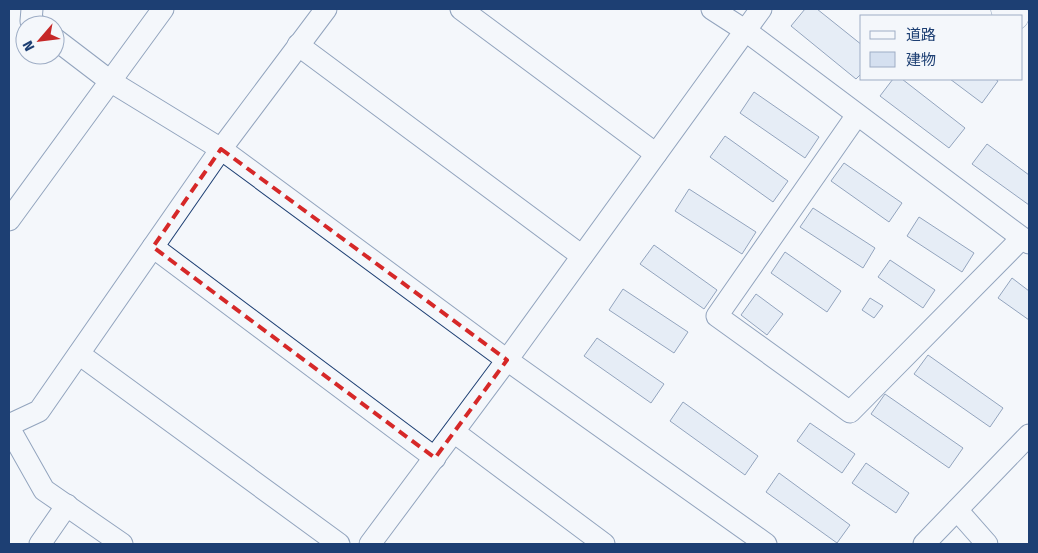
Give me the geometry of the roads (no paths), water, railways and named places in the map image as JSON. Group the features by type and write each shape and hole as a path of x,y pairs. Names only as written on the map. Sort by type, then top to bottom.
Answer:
{"street":[{"path":"9,220 163,9"},
{"path":"122,544 44,490 9,426 40,411 221,149 326,9"},
{"path":"461,9 656,154"},
{"path":"712,9 746,31 1026,241 850,412 718,316 857,115"},
{"path":"370,544 507,360 761,9"},
{"path":"298,46 582,256"},
{"path":"65,47 110,81 221,149 507,360 766,544"},
{"path":"153,248 435,458"},
{"path":"79,354 339,544"},
{"path":"454,432 604,544"},
{"path":"924,544 1029,435"},
{"path":"40,544 67,505"},
{"path":"957,510 987,544"}]}
